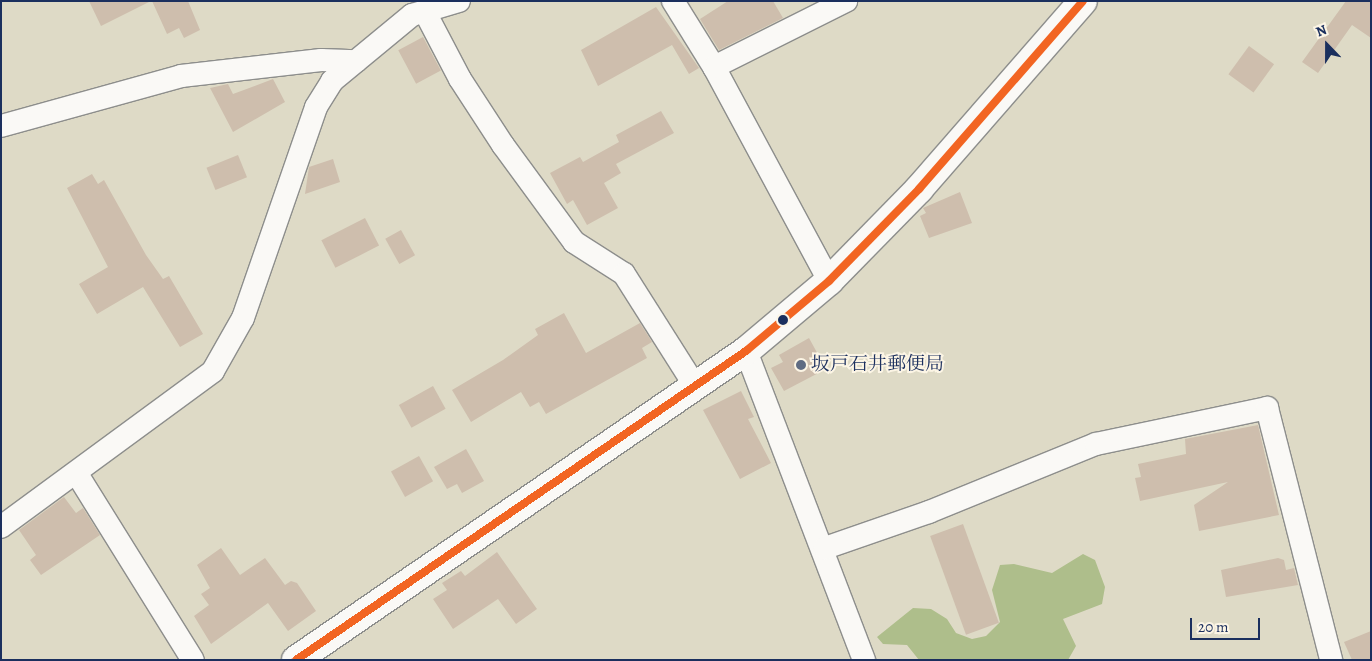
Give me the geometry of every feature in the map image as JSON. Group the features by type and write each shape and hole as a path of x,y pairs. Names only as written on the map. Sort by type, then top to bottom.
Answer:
{"main road":[{"path":"296,660 746,351 829,281 919,189 1083,1"}],"street":[{"path":"1,527 194,388 227,350 316,107 332,81 416,10 459,1"},
{"path":"672,1 714,67 829,281"},
{"path":"714,67 846,1"},
{"path":"416,10 503,145 574,242 624,274 695,386"},
{"path":"1,126 181,76 321,60 356,61"},
{"path":"746,351 825,548 864,660"},
{"path":"825,548 938,509 1096,444 1267,408 1331,660"},
{"path":"77,474 193,660"}],"green space":[{"path":"1083,554 1095,560 1105,587 1102,604 1063,619 1076,646 1068,660 919,660 907,645 883,644 877,637 913,608 931,609 947,619 956,633 972,639 986,636 1000,622 992,590 1000,565 1014,564 1052,573"}],"building":[{"path":"89,1 151,1 101,26"},
{"path":"152,1 188,1 200,30 184,38 179,28 167,34"},
{"path":"728,1 773,1 783,18 719,50 700,19"},
{"path":"1346,1 1371,1 1371,38 1352,25 1318,73 1302,62"},
{"path":"656,7 699,68 689,74 672,45 598,86 581,50"},
{"path":"423,37 441,71 416,84 398,50"},
{"path":"1249,46 1274,64 1254,93 1228,74"},
{"path":"273,79 285,102 233,132 210,88 228,84 233,94"},
{"path":"661,111 674,133 616,164 621,173 604,183 618,208 587,225 573,200 567,204 550,173 580,157 583,162 619,142 616,135"},
{"path":"238,155 247,177 215,190 206,168"},
{"path":"333,159 340,182 305,194 309,167"},
{"path":"92,174 98,184 104,180 146,255 163,279 169,276 203,334 180,347 143,287 97,314 79,284 108,267 67,188"},
{"path":"960,192 972,223 929,238 920,216 926,213 923,208"},
{"path":"365,218 379,246 335,268 321,240"},
{"path":"401,230 415,255 399,264 385,239"},
{"path":"564,313 586,353 640,323 652,342 642,348 647,358 546,414 539,402 530,407 521,392 471,422 452,390 503,360 538,335 535,329"},
{"name":"坂戸石井郵便局","path":"809,338 826,369 784,391 771,368 783,362 779,355"},
{"path":"433,386 446,409 411,428 399,405"},
{"path":"741,391 754,417 748,419 771,463 740,479 703,410"},
{"path":"1258,425 1279,515 1199,531 1194,505 1228,482 1140,501 1135,478 1141,477 1138,464 1186,454 1185,439"},
{"path":"466,449 484,481 462,493 457,484 447,489 434,467"},
{"path":"419,456 433,481 405,497 391,472"},
{"path":"64,497 76,513 83,508 100,535 41,575 30,560 36,555 19,530"},
{"path":"963,524 999,623 966,635 930,536"},
{"path":"221,548 240,575 265,558 285,585 291,581 297,583 316,611 288,631 268,603 211,644 194,616 209,605 201,594 210,588 197,565"},
{"path":"497,552 537,609 516,624 498,599 453,629 433,599 447,590 442,583 461,571 465,576"},
{"path":"1278,558 1284,560 1286,570 1294,568 1298,585 1226,597 1221,570"},
{"path":"1371,631 1371,660 1352,660 1344,642"}],"transit line":[{"path":"296,660 746,351 829,281 919,189 1083,1"}],"place":[{"name":"坂戸石井郵便局","path":"801,365"}]}
